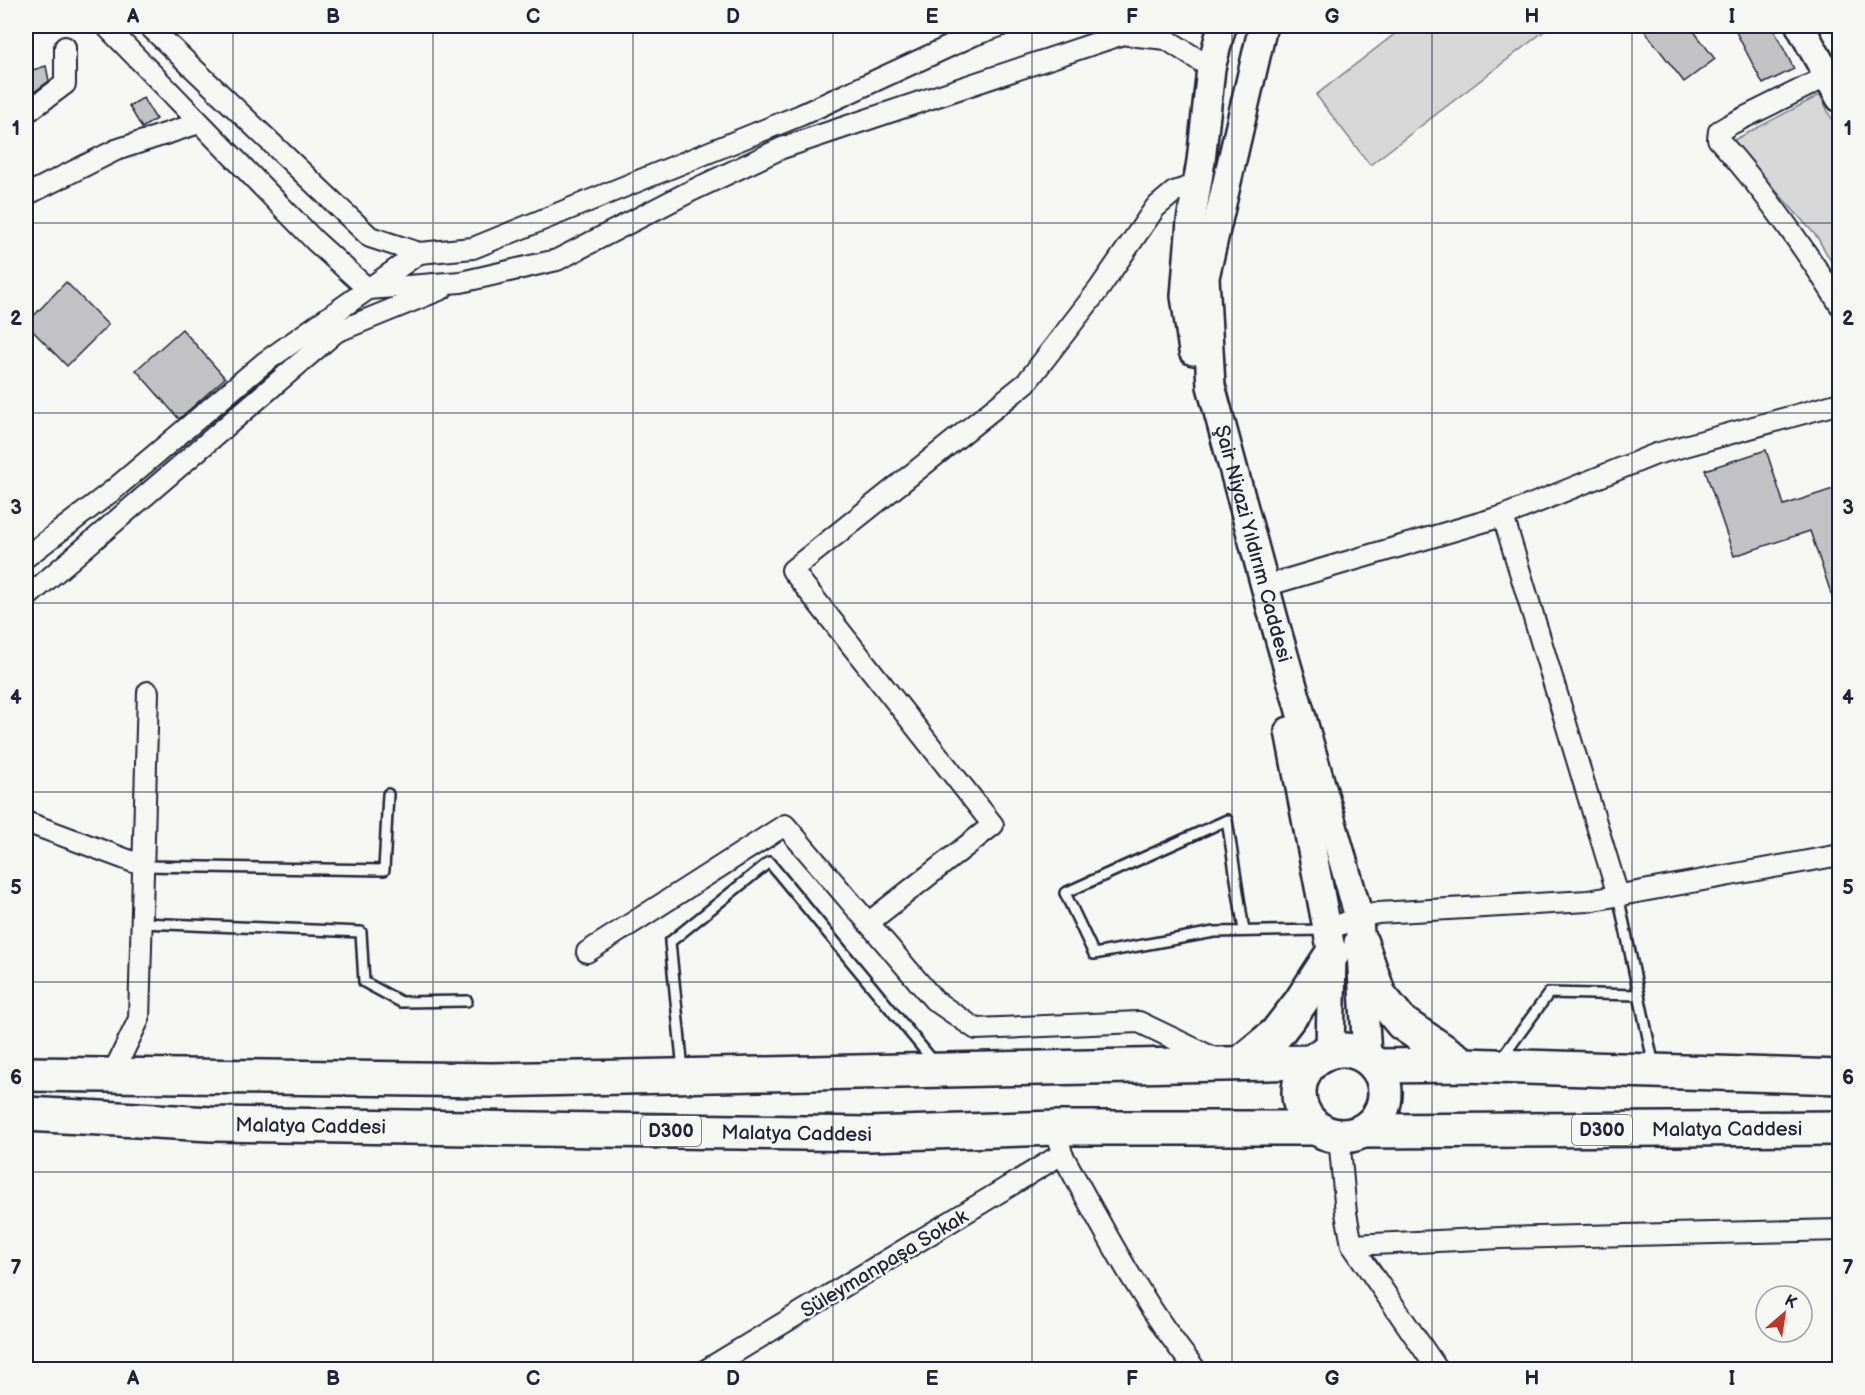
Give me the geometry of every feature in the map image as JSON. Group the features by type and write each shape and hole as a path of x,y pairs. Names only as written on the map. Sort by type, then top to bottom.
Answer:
{"highway":[{"path":"1233,1063 1276,1034 1345,936 1379,995 1402,1023 1480,1066"},
{"path":"26,1074 492,1080 1233,1063 1320,1057 1349,1050 1371,1062 1838,1074"},
{"path":"1320,1057 1302,1075 1298,1089 1300,1104 1306,1118 1340,1132 1377,1119 1385,1102 1386,1089 1371,1062"},
{"name":"Malatya Caddesi","path":"26,1114 211,1124 845,1134 1059,1141 1340,1132 1839,1128"}],"street":[{"path":"106,26 315,241 368,288 461,282"},
{"path":"150,26 370,237 419,253 473,248 801,115 974,35 1000,26"},
{"path":"26,598 336,332 461,282 557,260 689,192 782,148 1147,26"},
{"path":"1222,26 1212,68 1191,221 1185,296 1196,375 1345,936 1320,1057"},
{"name":"Şair Niyazi Yıldırım Caddesi","path":"1263,26 1205,277 1211,386 1264,586 1345,936 1371,1062"},
{"path":"1800,26 1836,82 1731,124 1719,131 1718,139 1755,181 1798,238 1839,305"},
{"path":"1120,34 1166,39 1212,68"},
{"path":"26,113 65,84 65,47"},
{"path":"26,195 116,150 200,123"},
{"path":"868,923 993,825 792,570 1026,382 1099,289 1155,208 1174,192 1197,184"},
{"path":"26,557 112,491 265,362 419,253"},
{"path":"1264,586 1503,516 1656,454 1839,402"},
{"path":"1503,516 1618,895"},
{"path":"112,1075 139,1019 148,692"},
{"path":"26,822 144,866"},
{"path":"587,952 785,825 934,1000 976,1029 1139,1022 1233,1063"},
{"path":"1345,936 1588,901 1839,855"},
{"path":"1340,1132 1346,1213 1352,1245 1438,1370"},
{"path":"1059,1141 1125,1268 1176,1345 1196,1370"},
{"name":"Süleymanpaşa Sokak","path":"706,1370 1059,1141"},
{"path":"1352,1245 1501,1238 1839,1230"}],"lane":[{"path":"144,866 384,870 388,794"},
{"path":"1244,932 1227,820 1065,892 1094,954 1214,932 1345,936"},
{"path":"683,1075 670,942 768,862 941,1069"},
{"path":"1618,895 1655,1071"},
{"path":"142,923 361,932 364,982 401,1002 467,1001"},
{"path":"1480,1066 1549,993 1639,995"}],"shaded area":[{"path":"1405,26 1551,26 1370,165 1316,95"},
{"path":"1820,95 1839,134 1839,275 1817,237 1732,141"}],"building":[{"path":"1641,26 1690,26 1715,59 1684,82"},
{"path":"1733,26 1772,26 1794,69 1763,84"},
{"path":"46,66 49,81 34,92 26,94 26,72"},
{"path":"143,98 156,119 142,128 129,106"},
{"path":"66,282 108,325 67,366 26,324"},
{"path":"182,329 225,378 179,419 136,370"},
{"path":"1766,450 1784,505 1839,487 1839,611 1837,611 1810,531 1734,556 1705,470"}]}
